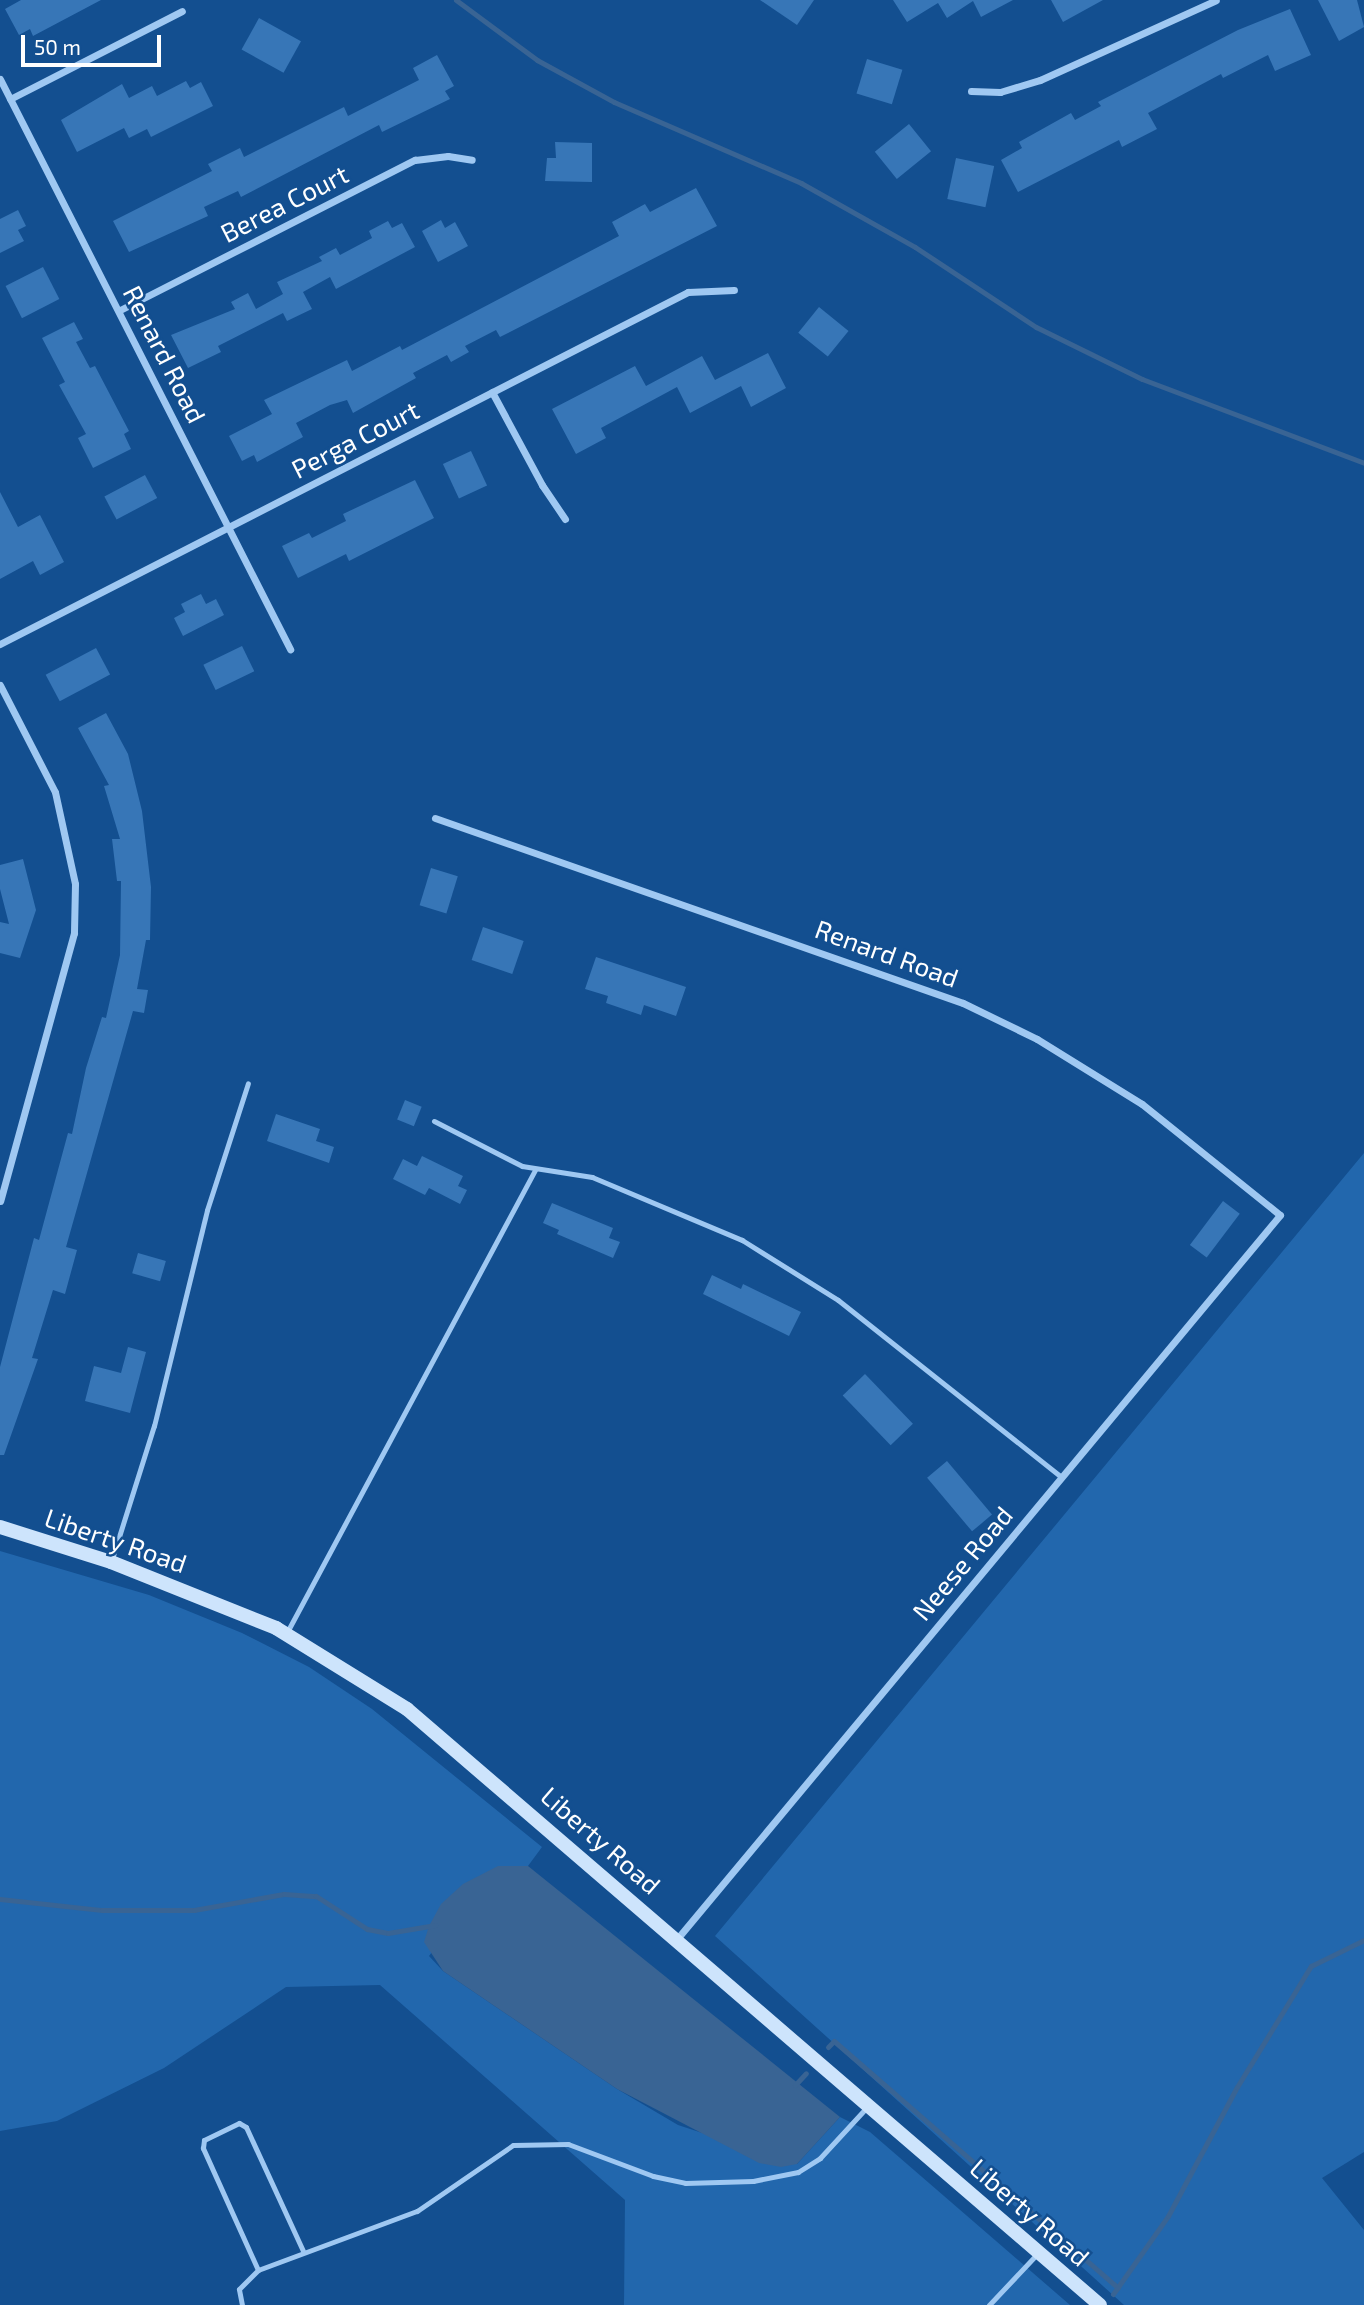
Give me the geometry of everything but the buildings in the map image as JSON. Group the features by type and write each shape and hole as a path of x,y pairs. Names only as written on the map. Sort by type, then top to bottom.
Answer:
{"street":[{"path":"971,91 1000,92 1040,79 1216,0"},
{"path":"10,99 182,11"},
{"name":"Renard Road","path":"0,79 120,310 290,649"},
{"name":"Berea Court","path":"120,310 415,160 448,156 472,160"},
{"name":"Perga Court","path":"0,644 688,292 734,290"},
{"path":"492,392 542,485 565,519"},
{"path":"0,685 55,792 75,884 74,933 10,1152 0,1200"},
{"name":"Renard Road","path":"435,818 963,1003 1049,1046 1142,1104 1280,1215"},
{"path":"0,1148 10,1152"},
{"name":"Neese Road","path":"677,1939 1280,1215"},
{"name":"Liberty Road","path":"0,1527 111,1562 209,1598 286,1633 407,1709 1100,2305"}],"lane":[{"path":"111,1562 154,1426 207,1210 248,1083"},
{"path":"434,1121 535,1170 592,1177 742,1240 838,1300 1062,1477"},
{"path":"286,1633 535,1170"},
{"path":"242,2305 239,2289 258,2270 303,2251 371,2232 416,2211 513,2145 568,2144 630,2168 685,2183 753,2181 798,2172 820,2158 869,2105"},
{"path":"258,2270 202,2148 204,2140 239,2123 246,2127 303,2251"},
{"path":"989,2305 1039,2252"}],"shaded area":[{"path":"1364,1153 1364,2152 1322,2178 1364,2230 1364,2305 1124,2305 715,1936"},
{"path":"0,1551 149,1595 242,1633 309,1667 372,1709 542,1847 528,1866 498,1867 429,1956 443,1971 617,2089 678,2125 797,2164 840,2117 870,2132 1070,2305 624,2305 625,2200 380,1985 286,1987 164,2068 57,2121 0,2131"},
{"path":"498,1866 528,1866 840,2117 797,2164 781,2167 759,2163 617,2089 443,1971 424,1942 429,1926 441,1904 463,1884"}],"waterway":[{"path":"456,0 537,60 614,102 801,183 915,247 1036,327 1142,379 1364,463"},
{"path":"0,1899 102,1910 194,1910 284,1894 316,1896 367,1929 388,1933 435,1925"},
{"path":"1113,2294 1168,2216 1237,2087 1311,1966 1364,1940"},
{"path":"828,2047 834,2041 1118,2288"},
{"path":"795,2085 806,2073"}]}
